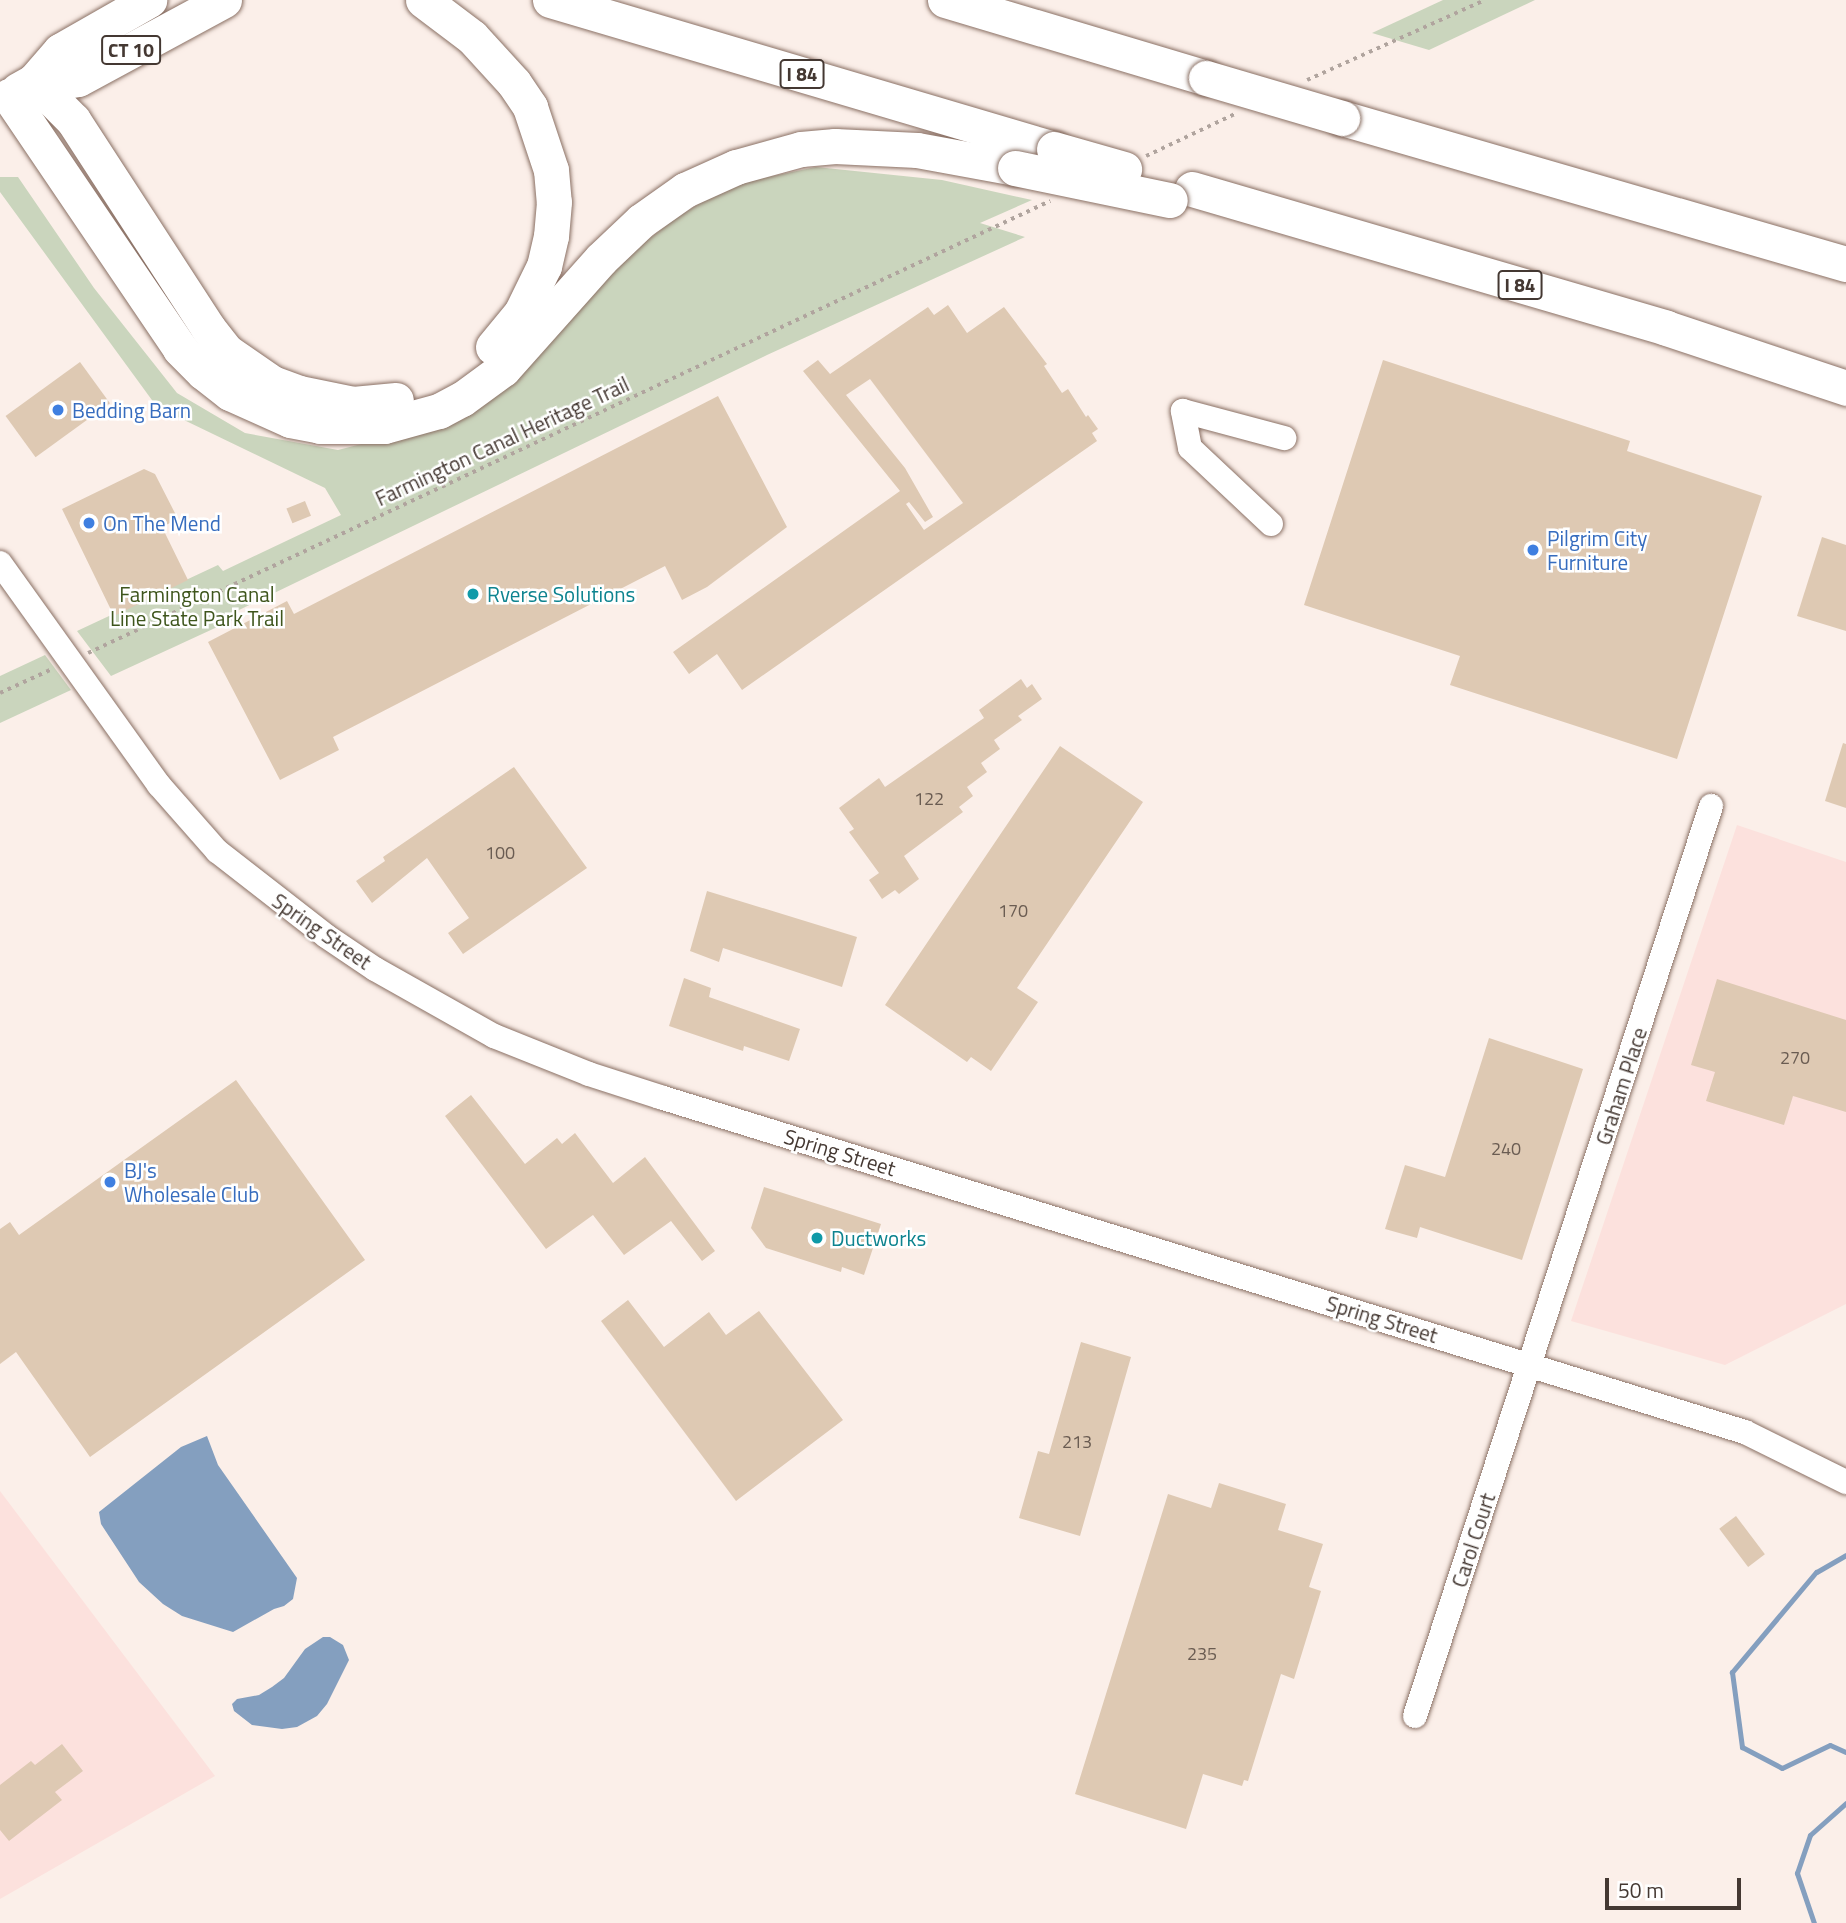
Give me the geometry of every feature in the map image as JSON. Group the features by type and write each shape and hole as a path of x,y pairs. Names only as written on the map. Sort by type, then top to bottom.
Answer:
{"highway":[{"name":"CT 10","path":"14,93 60,51 149,0"},
{"name":"CT 10","path":"14,93 78,79 224,0"},
{"path":"14,93 73,120 208,328 226,351 272,383 299,393 353,404 381,403 430,390 469,368 488,352 522,313 534,291 551,236 554,202 551,170 530,107 495,60 446,16 423,0"},
{"name":"I 84","path":"550,0 1054,149 1181,194 1413,254 1666,328 1846,388"},
{"path":"945,0 1846,264"},
{"path":"14,93 180,349 230,393 289,420 320,426 384,426 439,411 462,399 503,369 610,250 641,221 685,190 736,167 801,149 848,146 917,150 1181,194"}],"street":[{"path":"1271,524 1190,448 1183,411 1284,438"},
{"name":"Spring Street","path":"0,563 159,785 217,851 326,936 376,969 494,1036 589,1074 660,1097 1745,1432 1846,1482"},
{"name":"Graham Place","path":"1531,1365 1711,806"},
{"name":"Carol Court","path":"1415,1716 1531,1365"}],"path":[{"name":"Farmington Canal Heritage Trail","path":"0,694 1017,217"}],"shaded area":[{"path":"1737,825 1846,862 1846,1304 1725,1365 1571,1321"},
{"path":"0,1491 215,1776 0,1899"}],"green space":[{"path":"1443,0 1535,0 1429,50 1372,33"},
{"name":"Farmington Canal Line State Park Trail","path":"816,167 942,180 1032,200 980,223 1025,237 767,355 237,611 239,617 111,676 77,631 218,565 223,571 341,515 325,488 157,407 0,192 0,177 18,177 94,288 177,393 245,433 338,450 416,430 623,259 676,218 729,185"},
{"path":"45,655 71,690 0,723 0,676"}],"water":[{"path":"207,1436 218,1465 297,1578 293,1599 233,1632 182,1616 163,1604 139,1582 101,1524 99,1512 181,1447"},
{"path":"323,1637 330,1637 343,1645 349,1660 327,1704 317,1716 297,1727 282,1729 252,1725 234,1711 232,1704 237,1699 259,1695 272,1687 284,1678 305,1649"}],"building":[{"path":"948,305 967,333 1004,307 1047,364 1044,366 1062,393 1068,389 1086,417 1088,415 1098,429 1092,433 1097,441 742,690 717,654 689,674 673,652 900,491 803,371 818,360 830,374 928,307 934,315","holes":["870,379 963,503 924,530 906,504 909,502 925,522 933,517 905,468 846,395"]},
{"name":"Pilgrim City Furniture","path":"1383,360 1630,441 1627,451 1762,496 1677,759 1450,685 1460,656 1304,605"},
{"name":"Bedding Barn","path":"80,362 110,403 36,457 6,416"},
{"name":"Rverse Solutions","path":"718,396 787,527 707,587 682,600 665,566 333,737 339,750 280,780 208,642 287,601 294,614"},
{"path":"144,469 155,474 178,519 162,527 188,580 114,616 62,509"},
{"path":"305,501 311,516 292,523 286,508"},
{"path":"1822,537 1846,545 1846,631 1797,616"},
{"path":"1021,679 1027,688 1032,684 1042,699 1018,716 1022,720 994,740 1000,749 981,763 987,772 967,787 973,796 959,807 963,812 904,856 919,879 899,894 895,890 882,899 869,880 879,873 849,832 854,829 839,808 879,778 885,787 984,718 979,710"},
{"path":"1843,743 1846,744 1846,808 1825,801"},
{"path":"1060,746 1143,802 1017,988 1038,1002 991,1071 971,1057 967,1062 885,1005"},
{"path":"514,767 587,868 463,954 448,933 469,918 427,858 372,903 356,881 385,861 383,857"},
{"path":"707,891 857,937 842,987 723,948 719,962 690,951"},
{"path":"684,978 711,988 709,997 800,1029 789,1061 744,1046 743,1051 669,1026"},
{"path":"1717,979 1846,1020 1846,1112 1793,1096 1784,1125 1706,1101 1715,1072 1691,1065"},
{"path":"1489,1038 1583,1069 1522,1260 1420,1227 1417,1238 1385,1229 1405,1165 1445,1177"},
{"path":"236,1080 365,1260 90,1457 16,1352 0,1364 0,1229 10,1222 19,1235"},
{"path":"471,1095 525,1164 557,1138 562,1144 575,1133 613,1183 645,1157 715,1251 702,1261 671,1221 624,1255 593,1215 546,1249 445,1116"},
{"name":"Ductworks","path":"764,1187 881,1224 864,1275 842,1267 841,1272 766,1248 751,1228"},
{"path":"628,1300 664,1347 709,1312 726,1335 759,1311 843,1420 736,1501 601,1321"},
{"path":"1081,1342 1131,1357 1080,1536 1019,1518 1038,1451 1049,1454"},
{"path":"1219,1483 1286,1504 1278,1530 1323,1544 1309,1587 1321,1591 1294,1679 1281,1674 1248,1781 1244,1780 1242,1786 1203,1774 1186,1829 1075,1794 1168,1494 1211,1508"},
{"path":"1736,1516 1765,1554 1748,1567 1719,1529"},
{"path":"62,1744 83,1771 55,1792 62,1800 9,1841 0,1830 0,1785 31,1761 35,1765"}],"waterway":[{"path":"1846,1555 1816,1572 1732,1672 1742,1747 1782,1768 1830,1745 1846,1752"},
{"path":"1814,1923 1797,1873 1810,1835 1846,1803"}],"place":[{"name":"Bedding Barn","path":"58,410"},
{"name":"On The Mend","path":"89,523"},
{"name":"Pilgrim City Furniture","path":"1533,550"},
{"name":"Rverse Solutions","path":"473,594"},
{"name":"BJ's Wholesale Club","path":"110,1182"},
{"name":"Ductworks","path":"817,1238"}]}
